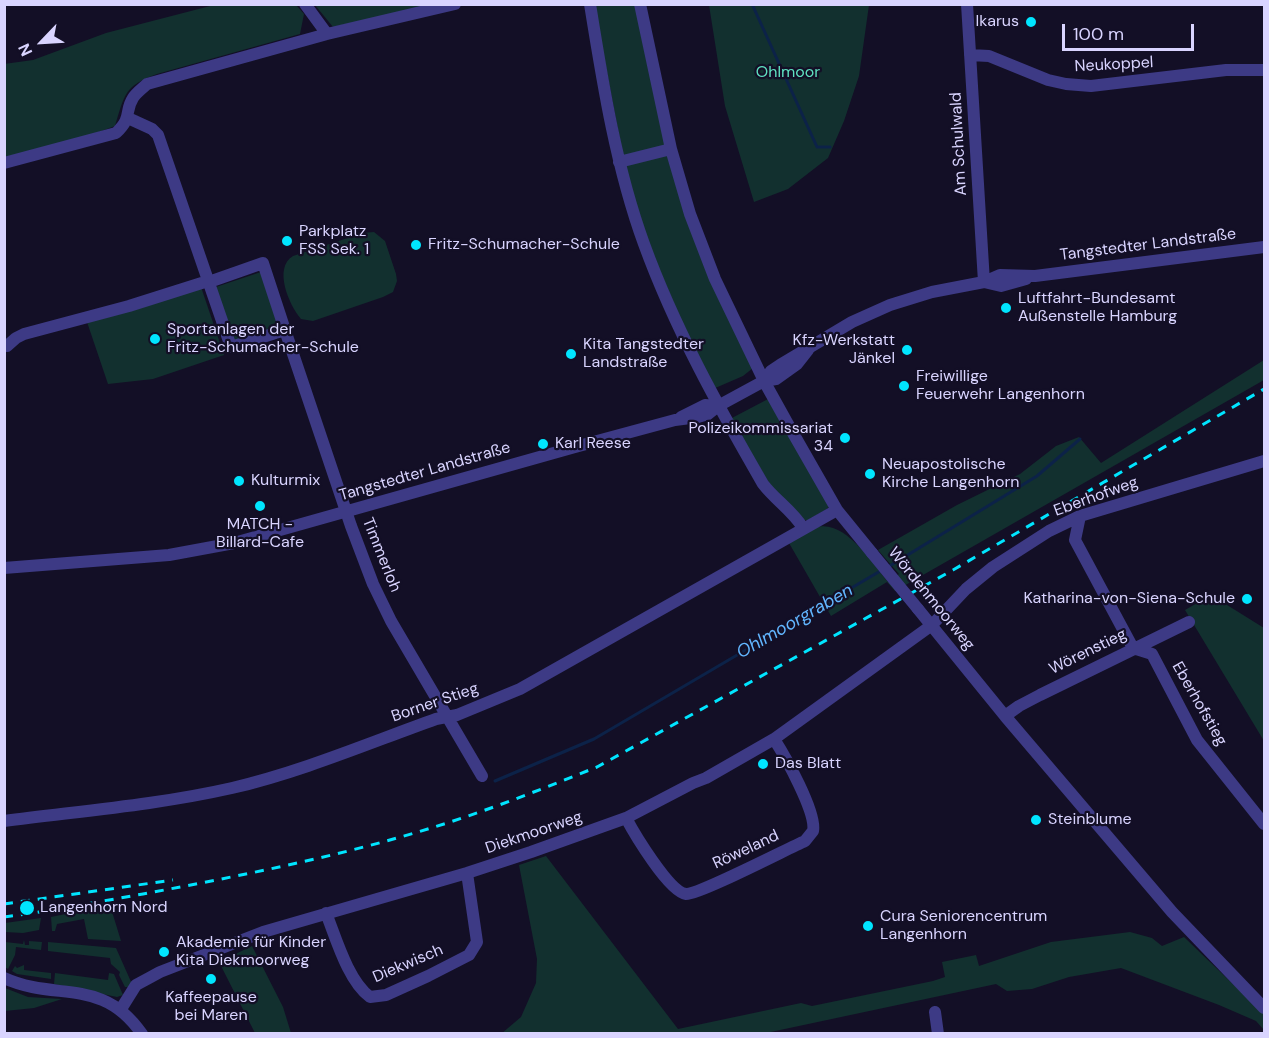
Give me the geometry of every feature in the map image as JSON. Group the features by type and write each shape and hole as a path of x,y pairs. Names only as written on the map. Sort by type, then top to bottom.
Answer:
{"street":[{"path":"306,4 327,34"},
{"path":"4,163 116,133 128,118 132,99 147,84 327,34 455,4"},
{"path":"590,4 607,109 620,162 650,258 681,335 718,406 763,484 803,528"},
{"name":"Wördenmoorweg","path":"640,4 671,148 690,214 715,279 764,381 837,510 1005,716 1172,912 1264,1008"},
{"name":"Am Schulwald","path":"967,4 984,282"},
{"name":"Neukoppel","path":"970,55 990,56 1048,80 1091,86 1226,70 1264,70"},
{"path":"128,118 152,129 158,135 231,347 285,330"},
{"path":"620,162 671,148"},
{"name":"Tangstedter Landstraße","path":"4,568 169,555 234,543 675,420 705,405 718,406 764,381 771,372 793,357 852,322 890,305 932,292 984,282 1006,285 1035,276 1264,248"},
{"name":"Timmerloh","path":"7,346 24,334 129,306 263,263 363,562 386,612 482,776"},
{"name":"Eberhofweg","path":"932,626 966,589 993,567 1049,531 1080,516 1264,461"},
{"name":"Borner Stieg","path":"4,821 183,798 225,790 277,776 457,715 520,690 837,510"},
{"path":"1049,531 1075,540 1080,516"},
{"name":"Eberhofstieg","path":"1075,540 1133,648 1152,654 1197,740 1264,824"},
{"name":"Wörenstieg","path":"1005,716 1040,694 1188,622"},
{"name":"Diekmoorweg","path":"121,1009 136,986 160,972 263,932 467,873 626,818 706,778 774,739 932,626"},
{"name":"Röweland","path":"626,818 636,839 677,890 684,894 693,893 805,841 813,831 813,817 774,739"},
{"name":"Diekwisch","path":"326,913 362,991 370,997 386,995 469,955 477,942 467,873"},
{"path":"4,978 27,987 86,995 121,1009 131,1017 142,1034"},
{"path":"934,1012 938,1034"}],"green space":[{"path":"214,5 296,5 304,14 300,34 146,78 127,92 115,126 72,142 5,157 4,64 33,60 106,33"},
{"path":"315,5 433,5 333,27"},
{"path":"594,5 636,5 665,140 753,368 743,376 713,389 699,363 649,245 626,171"},
{"name":"Ohlmoor","path":"709,5 869,5 859,76 844,121 828,158 788,189 754,202 725,106"},
{"path":"374,232 385,241 396,274 397,281 393,292 313,321 301,319 285,287 284,269 287,262 293,256 363,233"},
{"path":"261,272 280,327 232,342 213,288"},
{"name":"Sportanlagen der Fritz-Schumacher-Schule","path":"201,287 224,355 153,379 108,384 87,322"},
{"path":"1264,360 1264,380 895,591 887,582 831,616 789,543 814,528 825,526 836,529 856,544 888,582 899,574 878,550 957,505 1020,474 1056,446 1079,437 1101,463"},
{"path":"770,398 829,506 808,520 804,520 779,499 730,419"},
{"path":"1211,595 1264,628 1264,741 1185,610"},
{"path":"546,856 678,1029 801,1003 812,1006 933,981 945,977 942,962 976,955 979,966 1051,942 1130,932 1152,938 1162,946 1184,937 1264,1014 1264,1030 1256,1021 1121,968 1069,977 1032,989 1007,991 996,984 766,1033 501,1034 521,1017 536,983 537,959 519,865"},
{"path":"110,905 121,941 88,939 84,919 57,924 55,931 52,931 51,917"},
{"path":"41,918 39,930 23,933 5,932 5,923"},
{"path":"24,940 25,945 29,945 29,941 42,942 41,950 16,947 8,969 5,967 5,942 23,944"},
{"path":"48,942 116,948 132,984 125,987 119,975 120,972 111,964 110,958 48,951"},
{"path":"252,946 283,1007 291,1033 255,1033 219,962"},
{"path":"24,965 24,970 51,973 51,979 17,974 12,971 15,966 17,968"},
{"path":"55,973 108,980 109,973 114,974 123,995 117,997 54,984"},
{"path":"5,988 28,997 62,999 34,1008 5,1011"}],"waterway":[{"name":"Ohlmoorgraben","path":"752,4 817,147 830,147"},
{"name":"Ohlmoorgraben","path":"888,567 1037,476 1080,439"},
{"name":"Ohlmoorgraben","path":"495,781 594,739 882,570"}],"railway":[{"path":"4,917 143,894 360,848 473,814 597,767 953,570 1264,389"},
{"path":"4,904 173,880"}],"place":[{"name":"Ikarus","path":"1031,22"},
{"name":"Parkplatz FSS Sek. 1","path":"287,241"},
{"name":"Fritz-Schumacher-Schule","path":"416,245"},
{"name":"Luftfahrt-Bundesamt Außenstelle Hamburg","path":"1006,308"},
{"name":"Sportanlagen der Fritz-Schumacher-Schule","path":"155,339"},
{"name":"Kfz-Werkstatt Jänkel","path":"907,350"},
{"name":"Kita Tangstedter Landstraße","path":"571,354"},
{"name":"Freiwillige Feuerwehr Langenhorn","path":"904,386"},
{"name":"Polizeikommissariat 34","path":"845,438"},
{"name":"Karl Reese","path":"543,444"},
{"name":"Neuapostolische Kirche Langenhorn","path":"870,474"},
{"name":"Kulturmix","path":"239,481"},
{"name":"MATCH - Billard-Cafe","path":"260,506"},
{"name":"Katharina-von-Siena-Schule","path":"1247,599"},
{"name":"Das Blatt","path":"763,764"},
{"name":"Steinblume","path":"1036,820"},
{"name":"Langenhorn Nord","path":"27,908"},
{"name":"Cura Seniorencentrum Langenhorn","path":"868,926"},
{"name":"Akademie für Kinder Kita Diekmoorweg","path":"164,952"},
{"name":"Kaffeepause bei Maren","path":"211,979"}]}
